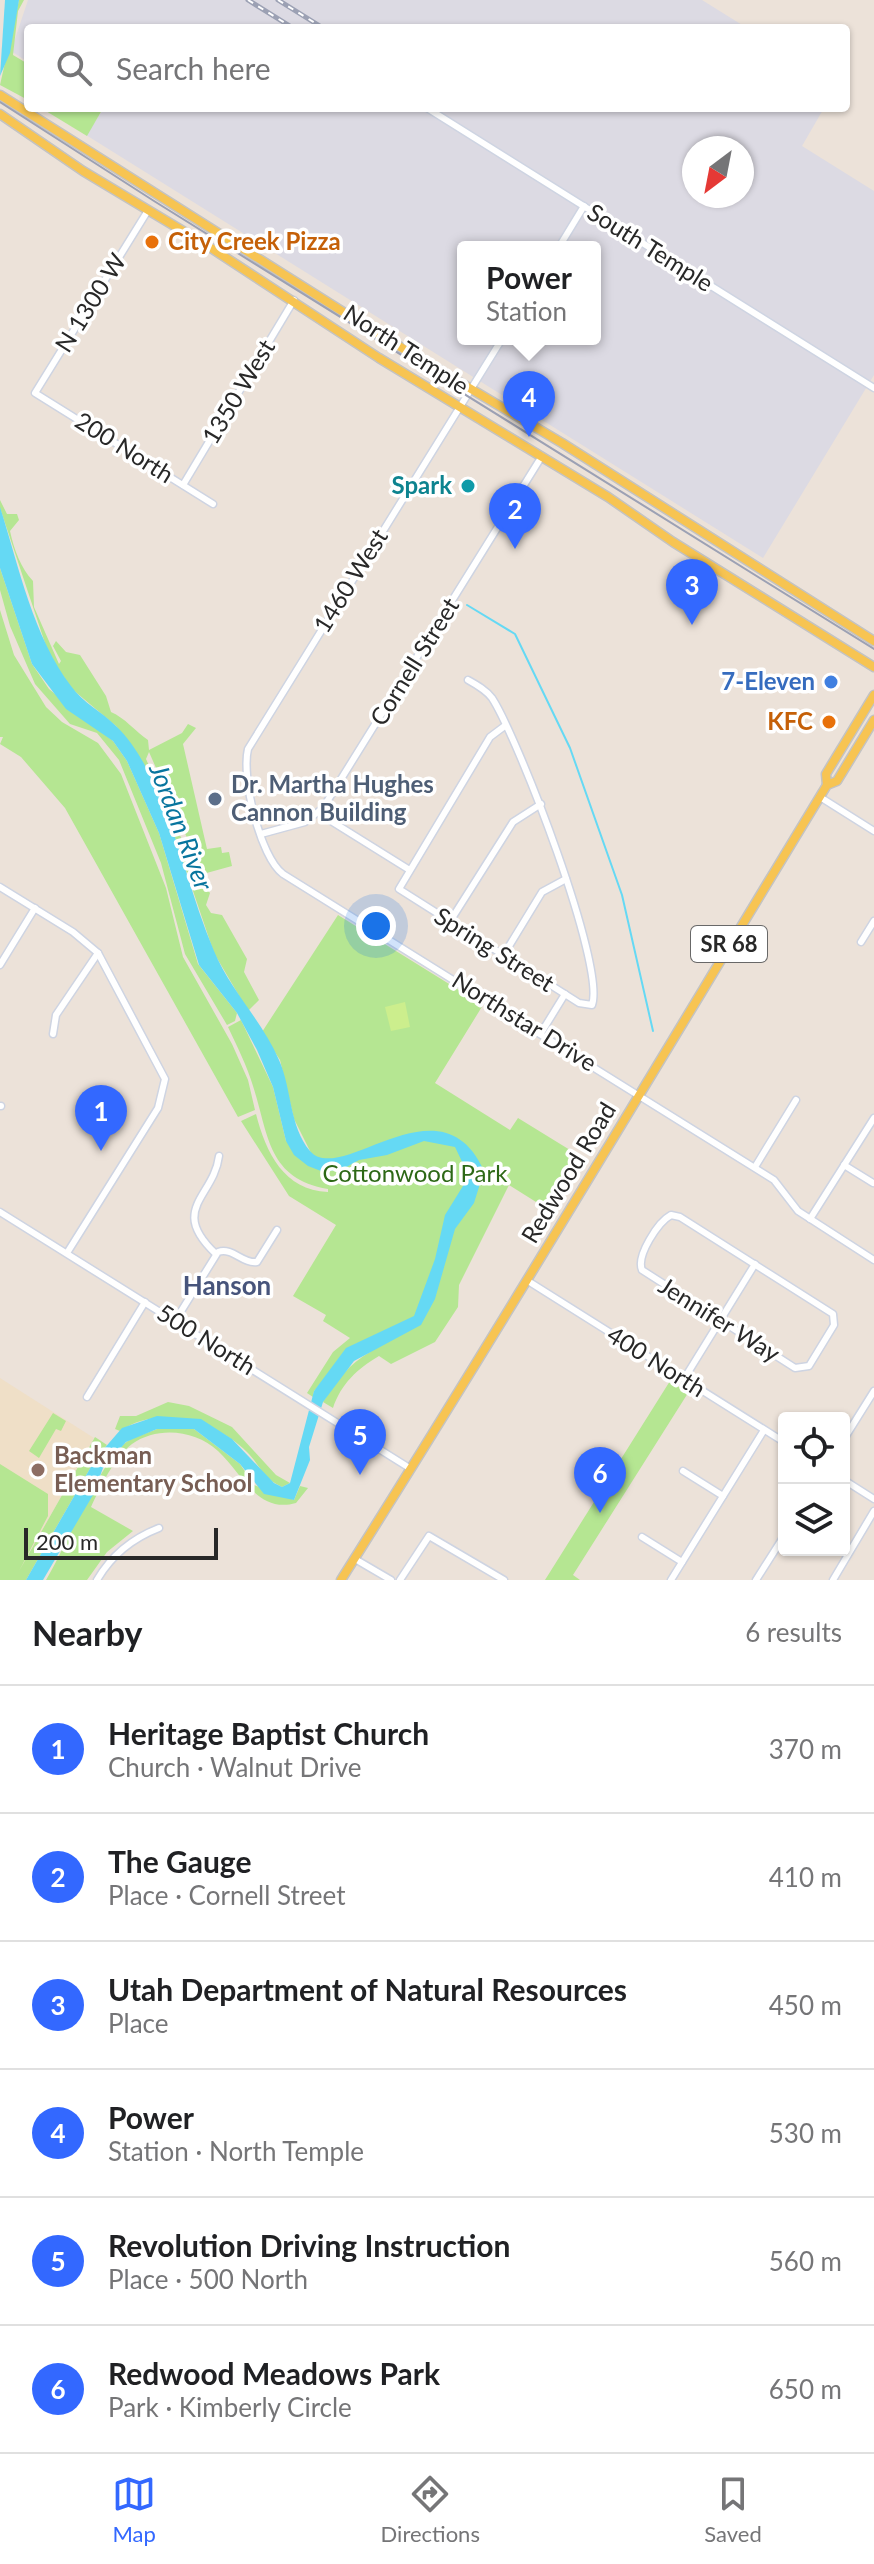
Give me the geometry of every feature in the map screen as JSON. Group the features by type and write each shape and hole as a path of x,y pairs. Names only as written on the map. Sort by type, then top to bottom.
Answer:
{"main road":[{"name":"North Temple","path":"1,96 24,111"},
{"name":"North Temple","path":"26,112 874,641"},
{"name":"North Temple","path":"0,114 147,212 294,300 460,408 542,456 874,667"},
{"name":"Redwood Road","path":"341,1580 528,1281 820,797 827,785 826,774 874,695"},
{"name":"Redwood Road","path":"827,785 837,781 874,720"}],"street":[{"name":"South Temple","path":"433,112 874,388"},
{"path":"563,241 584,206"},
{"name":"N 1300 W","path":"35,393 147,212"},
{"name":"1350 West","path":"183,485 294,300"},
{"name":"1460 West","path":"261,834 248,784 248,749 498,345"},
{"name":"200 North","path":"35,393 213,504"},
{"name":"Cornell Street","path":"261,834 305,822 323,808 542,456"},
{"path":"468,680 490,695 506,725 541,804 566,879 545,890 503,956"},
{"path":"331,821 408,869 490,737 506,725"},
{"path":"820,797 874,831"},
{"path":"449,923 513,822 541,804"},
{"name":"Northstar Drive","path":"261,834 266,854 278,870 778,1182 794,1207 874,1260"},
{"name":"Spring Street","path":"408,869 399,889 583,1005 592,1005 594,992 566,879"},
{"path":"0,887 98,953 160,1065 165,1086 158,1108 67,1253"},
{"path":"0,965 35,908"},
{"path":"861,942 874,921"},
{"path":"53,1034 56,1015 98,953"},
{"path":"541,1033 565,994"},
{"path":"755,1167 796,1100"},
{"path":"810,1219 874,1118"},
{"path":"216,1254 201,1238 195,1213 198,1198 217,1168 219,1156"},
{"path":"844,1165 873,1183"},
{"name":"500 North","path":"0,1212 411,1469"},
{"name":"Jennifer Way","path":"671,1215 680,1217 755,1264 829,1311 835,1319 811,1364 802,1369 720,1321 641,1268 641,1256 666,1217 671,1215"},
{"path":"175,1321 216,1254 227,1251 249,1262 257,1262 277,1230"},
{"path":"684,1379 755,1264"},
{"name":"400 North","path":"528,1281 778,1438"},
{"path":"87,1397 145,1302"},
{"path":"850,1429 874,1391"},
{"path":"671,1580 764,1430"},
{"path":"683,1471 723,1496"},
{"path":"850,1484 874,1499"},
{"path":"833,1580 874,1511"},
{"path":"97,1580 115,1556 142,1534 159,1528"},
{"path":"400,1580 429,1536 504,1580"},
{"path":"642,1537 682,1562"},
{"path":"756,1580 778,1545"},
{"path":"355,1559 391,1580"}],"shaded area":[{"path":"28,0 702,0 741,24 24,24 24,59 11,51"},
{"path":"101,112 822,112 802,146 874,191 874,375 763,558 86,135"},
{"name":"Backman Elementary School","path":"0,1378 94,1438 14,1580 0,1580"}],"green space":[{"path":"19,0 24,0 18,11 13,55 24,62 24,98 0,85"},
{"path":"48,112 101,112 87,136"},
{"path":"0,500 7,514 17,514 19,520 10,531 16,552 33,581 34,607 59,664 61,661 53,646 56,641 66,652 80,655 106,696 111,712 148,740 149,750 182,733 188,724 196,728 183,744 207,849 221,847 222,853 229,852 232,866 203,874 149,752 146,759 200,880 210,893 206,905 211,913 222,915 247,959 244,972 259,1000 248,1011 214,953 170,823 137,753 116,726 72,689 49,655 0,508"},
{"path":"0,568 32,664 49,689 113,741 127,761 159,833 198,964 237,1013 235,1021 227,1025 185,954 161,863 119,760 97,733 70,724 35,684 10,626 0,590"},
{"path":"0,610 14,655 46,707 62,722 98,743 121,774 166,888 183,957 232,1044 248,1080 255,1110 238,1117 65,808 21,757 0,744 3,737 0,737"},
{"name":"Cottonwood Park","path":"338,915 483,1005 435,1083 510,1130 518,1118 583,1158 552,1212 509,1185 459,1285 458,1307 435,1342 391,1364 379,1356 371,1361 345,1384 333,1408 323,1402 328,1394 349,1368 370,1352 357,1343 314,1391 313,1397 307,1393 333,1352 350,1338 323,1321 326,1315 293,1296 336,1225 289,1196 241,1121 256,1114 265,1142 279,1167 289,1177 313,1190 328,1192 328,1189 293,1175 274,1152 251,1079 228,1027 241,1020 273,1087 286,1141 311,1153 294,1119 280,1060 262,1032"},
{"path":"405,1002 410,1027 391,1031 385,1007"},
{"path":"670,1381 688,1393 573,1575 580,1580 545,1580"},
{"path":"168,1402 189,1406 232,1427 276,1475 290,1483 282,1487 276,1484 234,1441 203,1425 169,1418 135,1423 120,1431 115,1429 120,1416 136,1416"},
{"path":"53,1413 66,1421 61,1431 56,1429 39,1458 29,1451"},
{"path":"157,1429 194,1429 240,1464 254,1485 294,1500 300,1486 308,1488 296,1503 271,1503 251,1489 209,1444 176,1433 142,1438 119,1457 91,1507 133,1531 107,1552 87,1580 46,1580 106,1466 128,1441"},
{"path":"95,1437 107,1445 96,1458 26,1580 0,1580 0,1464 48,1494 48,1516 19,1571"}],"water":[{"path":"5,0 19,0 10,53 0,76"},
{"path":"0,507 28,600 58,666 76,692 129,740 154,783 214,951 279,1060 294,1119 310,1151 325,1158 344,1156 392,1138 418,1132 443,1132 465,1144 484,1171 474,1203 455,1229 435,1299 421,1325 354,1361 323,1402 309,1447 310,1460 294,1500 264,1494 240,1464 194,1429 157,1429 126,1442 103,1468 93,1495 43,1580 26,1580 96,1458 122,1428 157,1416 201,1419 232,1439 274,1483 282,1487 290,1483 314,1391 346,1348 414,1316 435,1259 445,1215 463,1186 466,1170 455,1147 424,1141 387,1155 359,1160 341,1170 321,1171 294,1155 286,1141 273,1087 257,1050 237,1013 199,965 159,833 127,761 113,741 66,709 32,664 0,568"}],"waterway":[{"path":"467,605 515,634 570,748 622,895 653,1031"}],"tram line":[{"path":"0,102 874,649"}],"railway":[{"path":"248,0 287,24"},
{"path":"278,0 317,24"}],"place":[{"name":"City Creek Pizza","path":"152,242"},
{"name":"Power","path":"529,437"},
{"name":"Spark","path":"468,486"},
{"name":"The Gauge","path":"515,549"},
{"name":"Utah Department of Natural Resources","path":"692,625"},
{"name":"7-Eleven","path":"831,682"},
{"name":"KFC","path":"829,722"},
{"name":"Dr. Martha Hughes Cannon Building","path":"215,799"},
{"name":"Heritage Baptist Church","path":"101,1151"},
{"name":"Backman Elementary School","path":"38,1470"},
{"name":"Revolution Driving Instruction","path":"360,1475"},
{"name":"Redwood Meadows Park","path":"600,1513"}],"district":[{"name":"Hanson","path":"227,1286"}],"water label":[{"name":"Jordan River","path":"181,827"}]}
